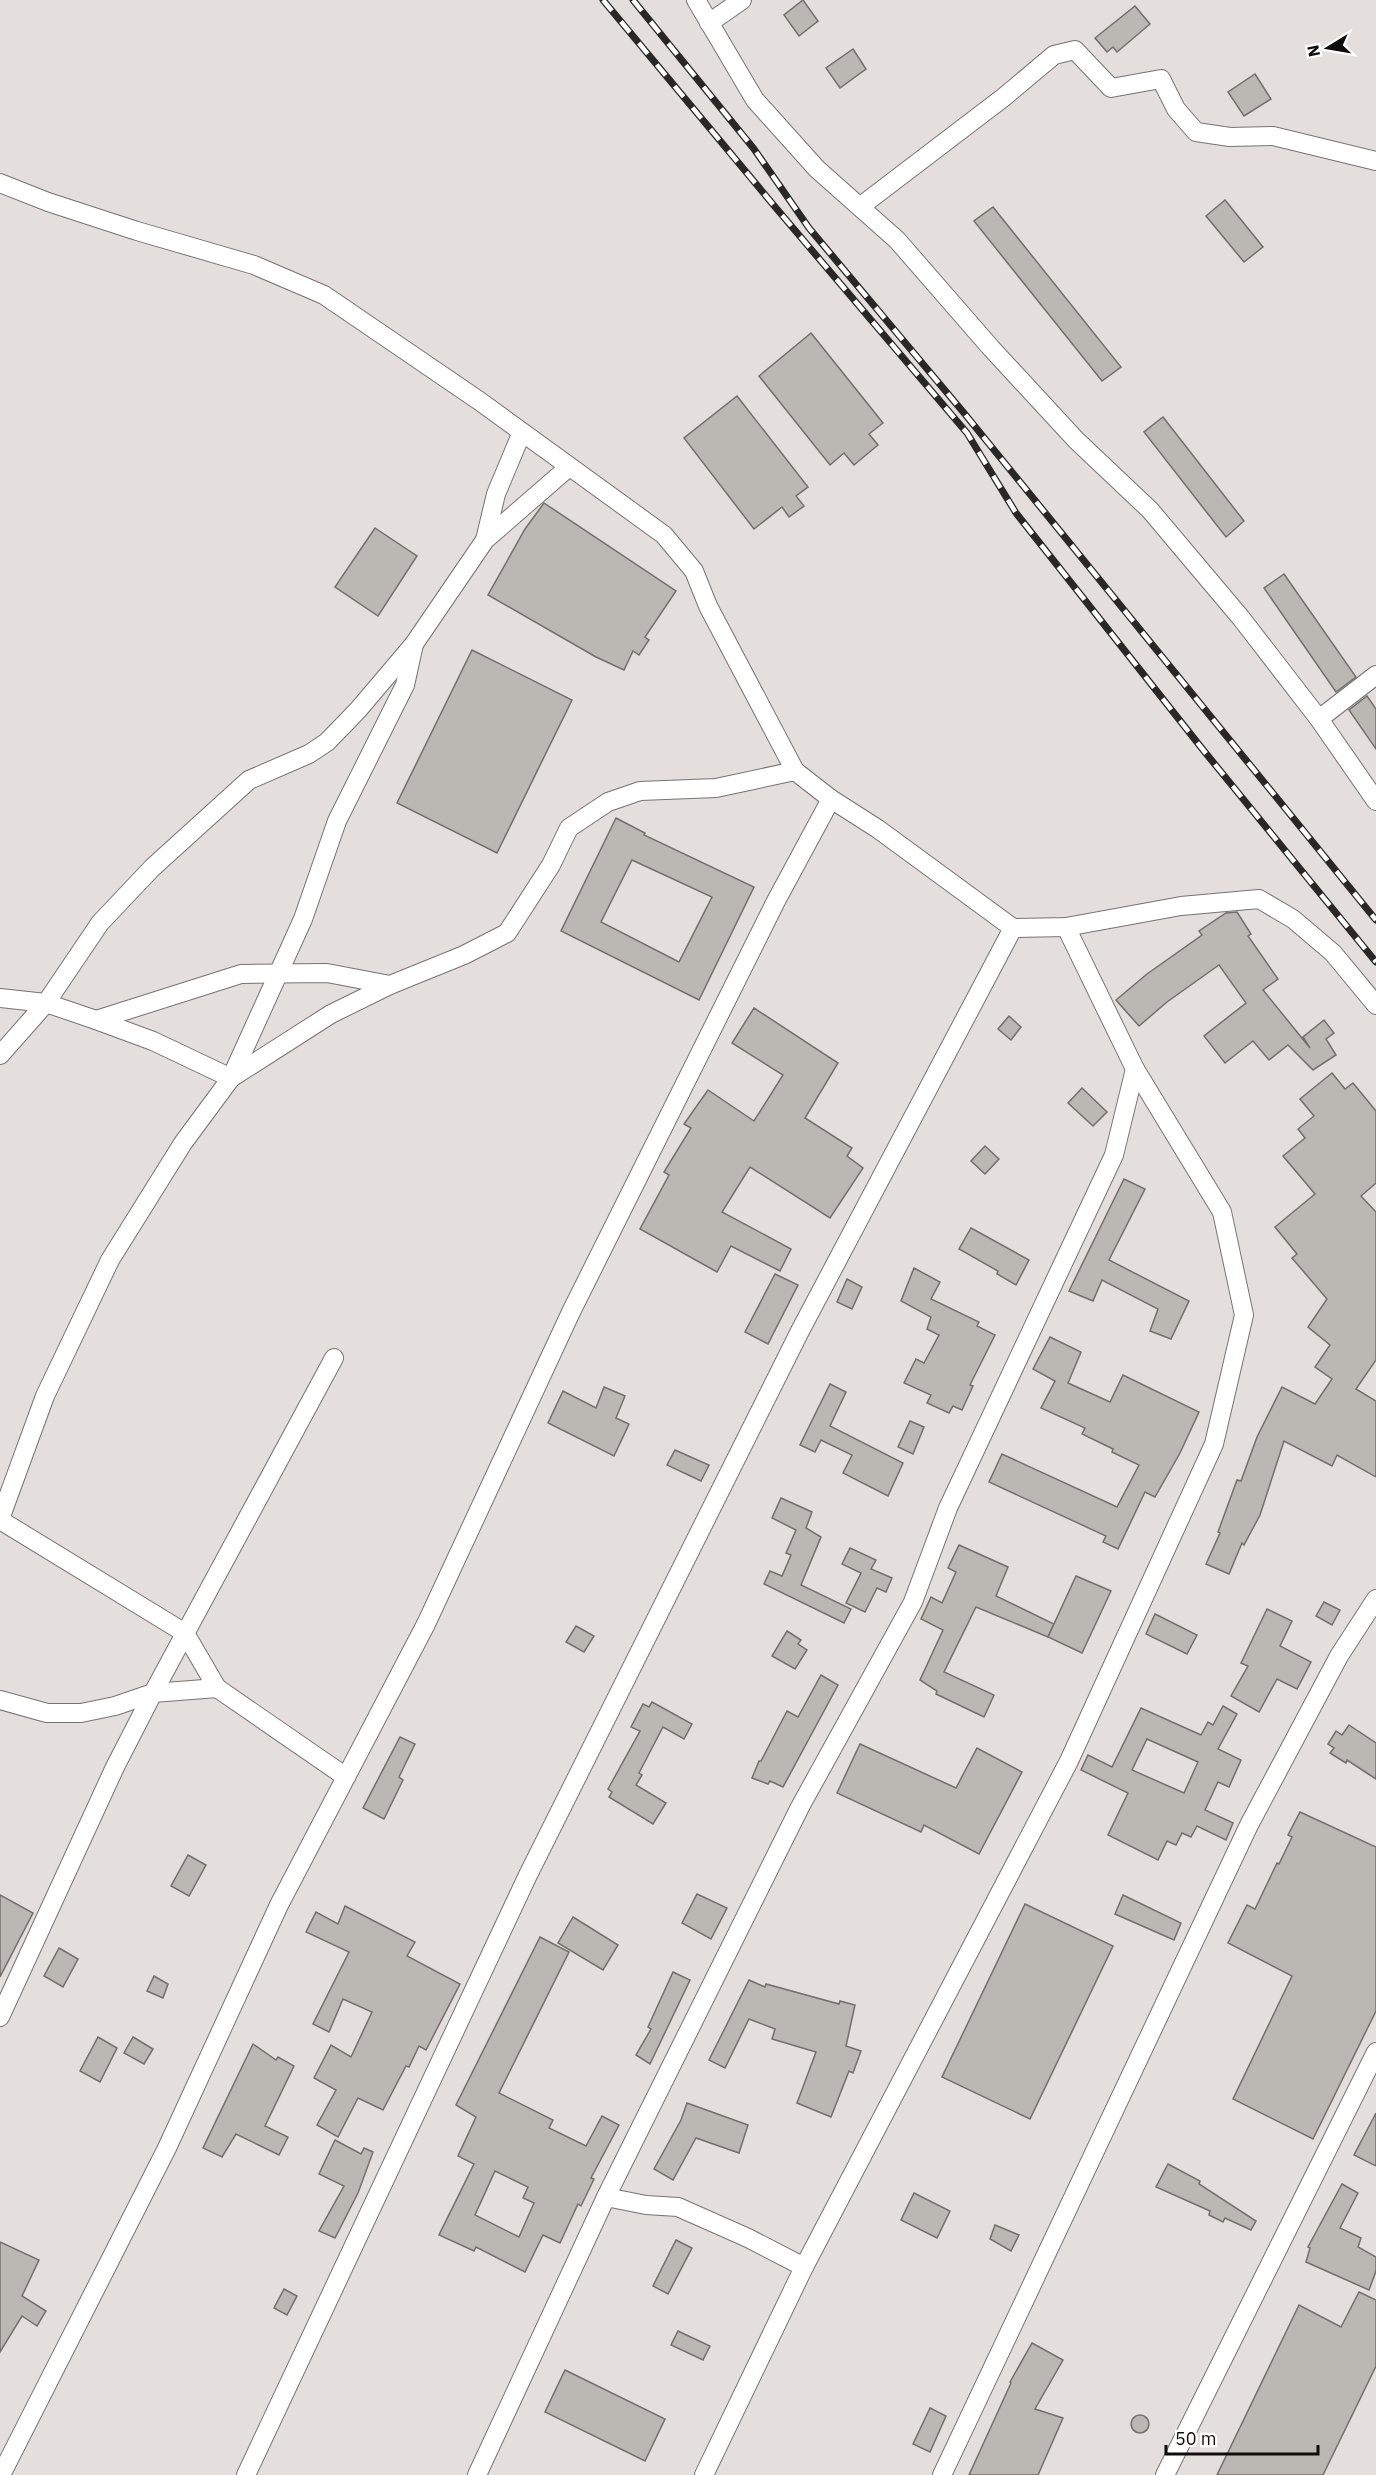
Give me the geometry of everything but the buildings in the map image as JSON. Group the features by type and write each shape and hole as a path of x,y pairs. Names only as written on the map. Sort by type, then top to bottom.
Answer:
{"street":[{"path":"696,0 755,100 817,169 897,240 991,348 1076,440 1150,510 1241,618 1319,719 1376,801"},
{"path":"710,23 742,0"},
{"path":"861,206 1004,97 1054,55 1075,50 1111,88 1161,79 1176,109 1196,132 1230,137 1273,136 1376,161"},
{"path":"0,183 48,202 137,231 254,265 324,295 522,432 664,535 694,571 708,606 795,771 1013,928 1066,927 1181,906 1259,899 1293,919 1334,952 1376,1005"},
{"path":"485,540 496,494 522,432"},
{"path":"0,1055 46,1003 100,923 152,868 249,780 309,754 327,742 358,710 414,644 485,540 569,467"},
{"path":"346,1777 217,1688 185,1633 0,1520 45,1396 110,1260 183,1143 231,1078 276,973 303,919 337,821 405,685 414,644"},
{"path":"1319,719 1376,675"},
{"path":"231,1078 331,1014 390,985 464,955 507,933 551,865 569,828 608,802 640,790 716,788 795,771"},
{"path":"1,2475 167,2148 279,1905 426,1624 571,1312 776,901 831,799"},
{"path":"704,2475 804,2267 1069,1761 1214,1444 1244,1315 1222,1212 1135,1069 1066,927"},
{"path":"246,2475 528,1875 800,1331 1013,928"},
{"path":"96,1020 241,974 327,973 390,985"},
{"path":"0,998 46,1003 96,1020 153,1041 231,1078"},
{"path":"0,1035 19,1034"},
{"path":"477,2475 606,2197 800,1806 913,1602 948,1508 1114,1155 1135,1069"},
{"path":"0,2017 115,1767 334,1358"},
{"path":"942,2475 1249,1825 1339,1656 1376,1599"},
{"path":"0,1700 47,1713 81,1713 115,1706 153,1693 217,1688"},
{"path":"1165,2475 1376,2052"},
{"path":"606,2197 646,2205 678,2207 748,2238 804,2267"}],"railway":[{"path":"603,0 967,433 1016,513 1204,751 1376,962"},
{"path":"633,0 754,149 809,228 964,413 1376,920"}]}
